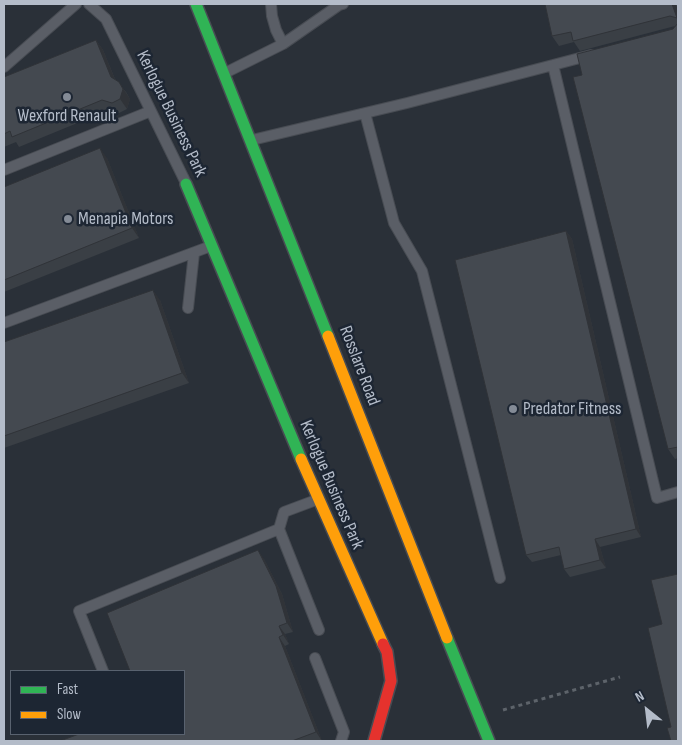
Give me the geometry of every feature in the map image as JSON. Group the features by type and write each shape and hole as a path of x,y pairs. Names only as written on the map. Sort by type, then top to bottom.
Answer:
{"main road":[{"name":"Rosslare Road","path":"196,4 444,632 490,741"},
{"name":"Kerlogue Business Park","path":"186,184 317,499 386,652 391,681 374,741"}],"lane":[{"path":"4,67 76,4"},
{"name":"Kerlogue Business Park","path":"90,4 106,19 186,184"},
{"path":"272,4 272,16 283,44"},
{"path":"224,74 283,44 343,4"},
{"path":"251,140 416,101 601,52"},
{"path":"553,65 657,498 678,492"},
{"path":"4,170 151,111"},
{"path":"365,112 394,223 422,271 500,578"},
{"path":"4,323 212,246"},
{"path":"188,308 194,253"},
{"path":"317,499 284,512 279,529 319,630"},
{"path":"103,670 79,611 279,529"},
{"path":"315,658 344,732 341,741"}],"path":[{"path":"510,708 620,677"}],"building":[{"path":"545,4 672,4 677,18 670,16 573,41 571,32 552,36"},
{"path":"678,23 678,447 668,449 573,77 582,75 577,54 673,29"},
{"name":"Wexford Renault","path":"96,40 111,77 119,82 123,89 120,99 112,103 102,100 12,137 10,131 4,134 4,77"},
{"name":"Menapia Motors","path":"100,148 132,228 4,280 4,187"},
{"path":"566,231 636,529 595,539 600,560 564,569 559,547 526,555 455,260"},
{"path":"153,290 182,373 4,436 4,342"},
{"path":"258,550 276,586 287,623 279,626 283,635 279,637 316,732 292,741 60,741 76,735 185,735 185,670 130,670 107,613"},
{"path":"678,574 678,741 671,741 667,728 671,727 648,628 662,624 651,580"}],"traffic: fast":[{"path":"196,4 328,336"},
{"path":"186,184 301,459"},
{"path":"447,638 489,741"}],"traffic: slow":[{"path":"328,336 447,638"},
{"path":"301,459 383,644"}],"traffic: jam":[{"path":"374,741 391,681 387,652 383,644"}],"place":[{"name":"Wexford Renault","path":"67,97"},
{"name":"Menapia Motors","path":"68,219"},
{"name":"Predator Fitness","path":"513,409"}]}
